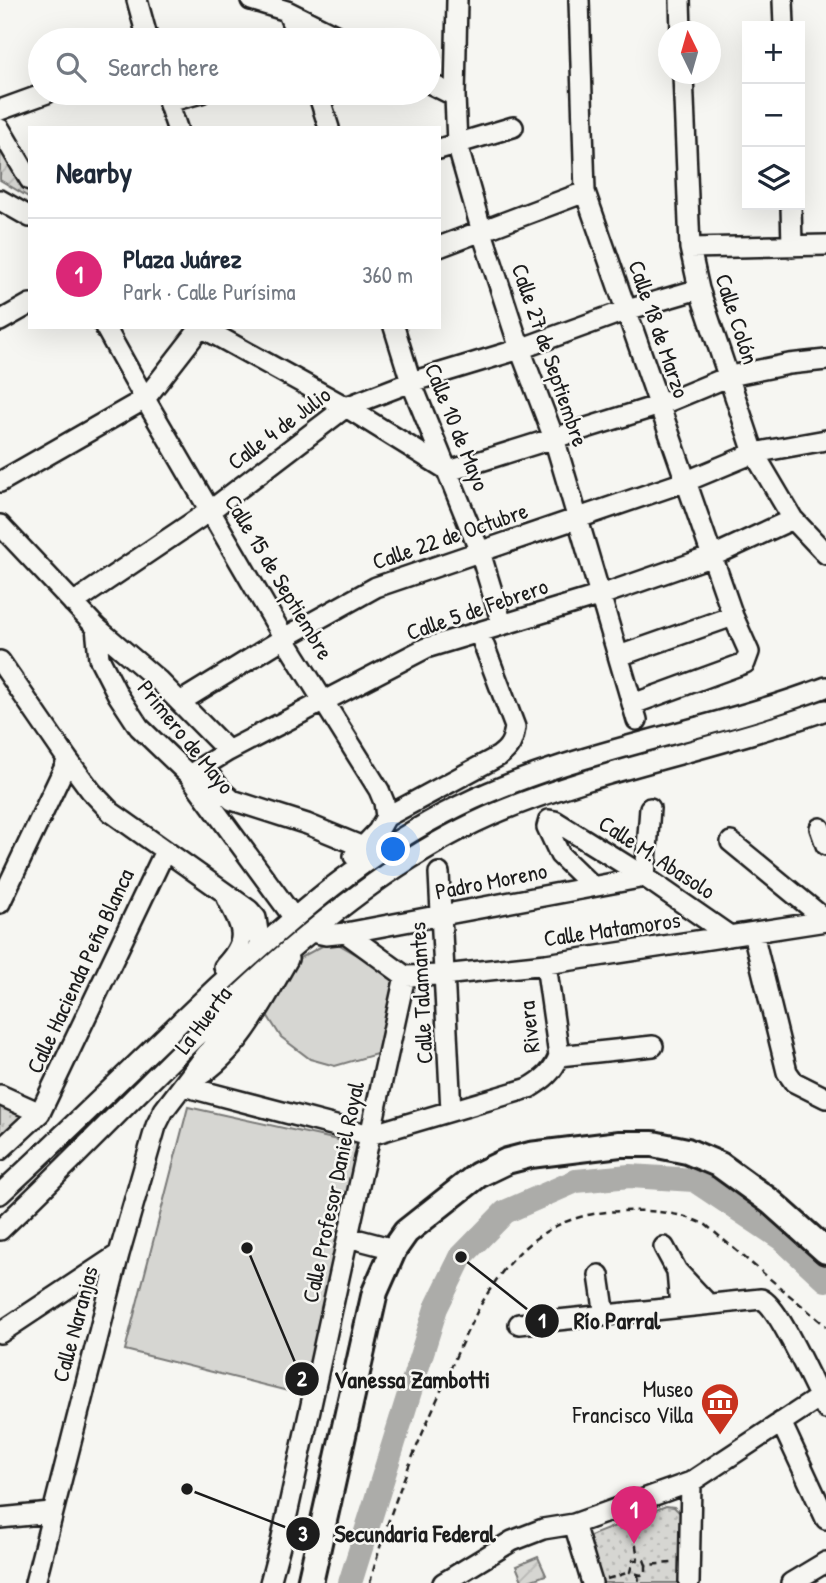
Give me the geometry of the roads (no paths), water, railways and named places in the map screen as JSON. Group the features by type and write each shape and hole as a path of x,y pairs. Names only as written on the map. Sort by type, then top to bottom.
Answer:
{"main road":[{"path":"310,1583 372,1304 394,1249 412,1227 478,1175 508,1161 530,1155 578,1148 653,1144 687,1151 720,1165 771,1202 826,1251"}],"street":[{"path":"137,0 145,28"},
{"path":"251,0 289,6 325,28"},
{"name":"Calle 27 de Septiembre","path":"457,0 455,96 448,146 482,232 520,349 554,438 635,712"},
{"name":"Calle 18 de Marzo","path":"579,0 584,192 733,616 749,652 745,663 635,712"},
{"path":"680,0 681,21"},
{"path":"783,0 784,21"},
{"path":"289,6 295,28"},
{"name":"Calle Colón","path":"683,84 690,248 699,289 754,453 793,519 826,554"},
{"path":"441,88 455,96"},
{"path":"0,110 28,100"},
{"path":"169,105 176,126"},
{"path":"322,105 328,126"},
{"path":"448,146 513,127"},
{"path":"0,129 28,177"},
{"path":"441,246 584,192"},
{"path":"0,200 28,216"},
{"path":"791,210 792,247"},
{"path":"690,248 826,245"},
{"name":"Calle 4 de Julio","path":"73,603 211,510 346,407 411,382 520,349 627,310 699,289"},
{"path":"0,321 28,305"},
{"name":"Calle 15 de Septiembre","path":"106,329 284,638 379,790 386,817"},
{"path":"0,482 145,399 199,329"},
{"path":"205,329 346,407 449,471 660,405 730,376 789,364 826,360"},
{"name":"Calle 10 de Mayo","path":"395,329 411,382 480,552 502,624"},
{"name":"Calle 22 de Octubre","path":"180,702 284,638 376,587 687,481 754,453 826,440"},
{"name":"Calle 5 de Febrero","path":"196,771 228,751 426,648 713,556 793,519"},
{"path":"0,525 96,627 158,680 228,751"},
{"path":"619,656 733,616"},
{"name":"Primero de Mayo","path":"96,627 99,658 118,695 139,727 196,771 288,916 363,847"},
{"path":"196,771 215,783 232,800 286,816 363,847 378,831 386,817 499,756 514,740 514,727 479,632"},
{"path":"0,661 91,791 111,812 224,891 256,918 259,940"},
{"path":"805,683 826,674"},
{"path":"0,1194 212,992 303,910 350,872 402,836 460,805 528,777 826,687"},
{"path":"0,1230 237,996 362,891 428,848 489,817 576,784 790,723 826,710"},
{"path":"0,903 68,760"},
{"path":"646,877 650,808"},
{"name":"Calle M. Abasolo","path":"592,886 560,855 550,837 547,823 552,819 646,877 730,936"},
{"path":"731,842 826,920"},
{"name":"Calle Hacienda Peña Blanca","path":"40,1113 164,851"},
{"name":"Calle Talamantes","path":"439,873 451,1111"},
{"name":"Padro Moreno","path":"311,932 326,935 346,933 646,877"},
{"path":"212,992 217,976 240,948 242,939 238,919 224,891"},
{"name":"Calle Matamoros","path":"405,976 443,975 545,964 826,920"},
{"path":"346,933 405,976"},
{"path":"753,933 787,1072 794,1082 826,1098"},
{"path":"183,1086 215,1066 235,1043 295,946"},
{"name":"Rivera","path":"451,1111 529,1088 543,1080 554,1069 559,1056 545,964"},
{"name":"Calle Profesor Daniel Royal","path":"270,1583 405,976"},
{"name":"La Huerta","path":"183,1086 251,997 258,983"},
{"path":"559,1056 653,1046"},
{"path":"183,1086 370,1135 451,1111"},
{"name":"Calle Naranjas","path":"35,1583 119,1254 156,1126 164,1110 183,1086"},
{"path":"0,1095 40,1113 0,1150"},
{"path":"348,1237 394,1249"},
{"path":"664,1247 677,1271 708,1304"},
{"path":"0,1333 119,1254"},
{"path":"677,1271 680,1307"},
{"path":"599,1275 606,1316"},
{"path":"443,1583 512,1541 543,1529 574,1524 691,1482 781,1422 824,1400 769,1303 761,1299 519,1324"},
{"path":"781,1422 826,1519"},
{"path":"689,1583 691,1482"},
{"path":"0,1518 51,1513"},
{"path":"574,1524 599,1581"},
{"path":"792,1583 826,1562"}],"waterway":[{"path":"350,1583 436,1308 461,1257 505,1212 576,1181 630,1176 694,1180 782,1239 826,1280"}],"place":[{"name":"Vanessa Zambotti","path":"247,1248"},
{"name":"Río Parral","path":"461,1257"},
{"name":"Museo Francisco Villa","path":"720,1436"},
{"name":"Secundaria Federal","path":"187,1489"},
{"name":"Plaza Juárez","path":"634,1544"}]}
